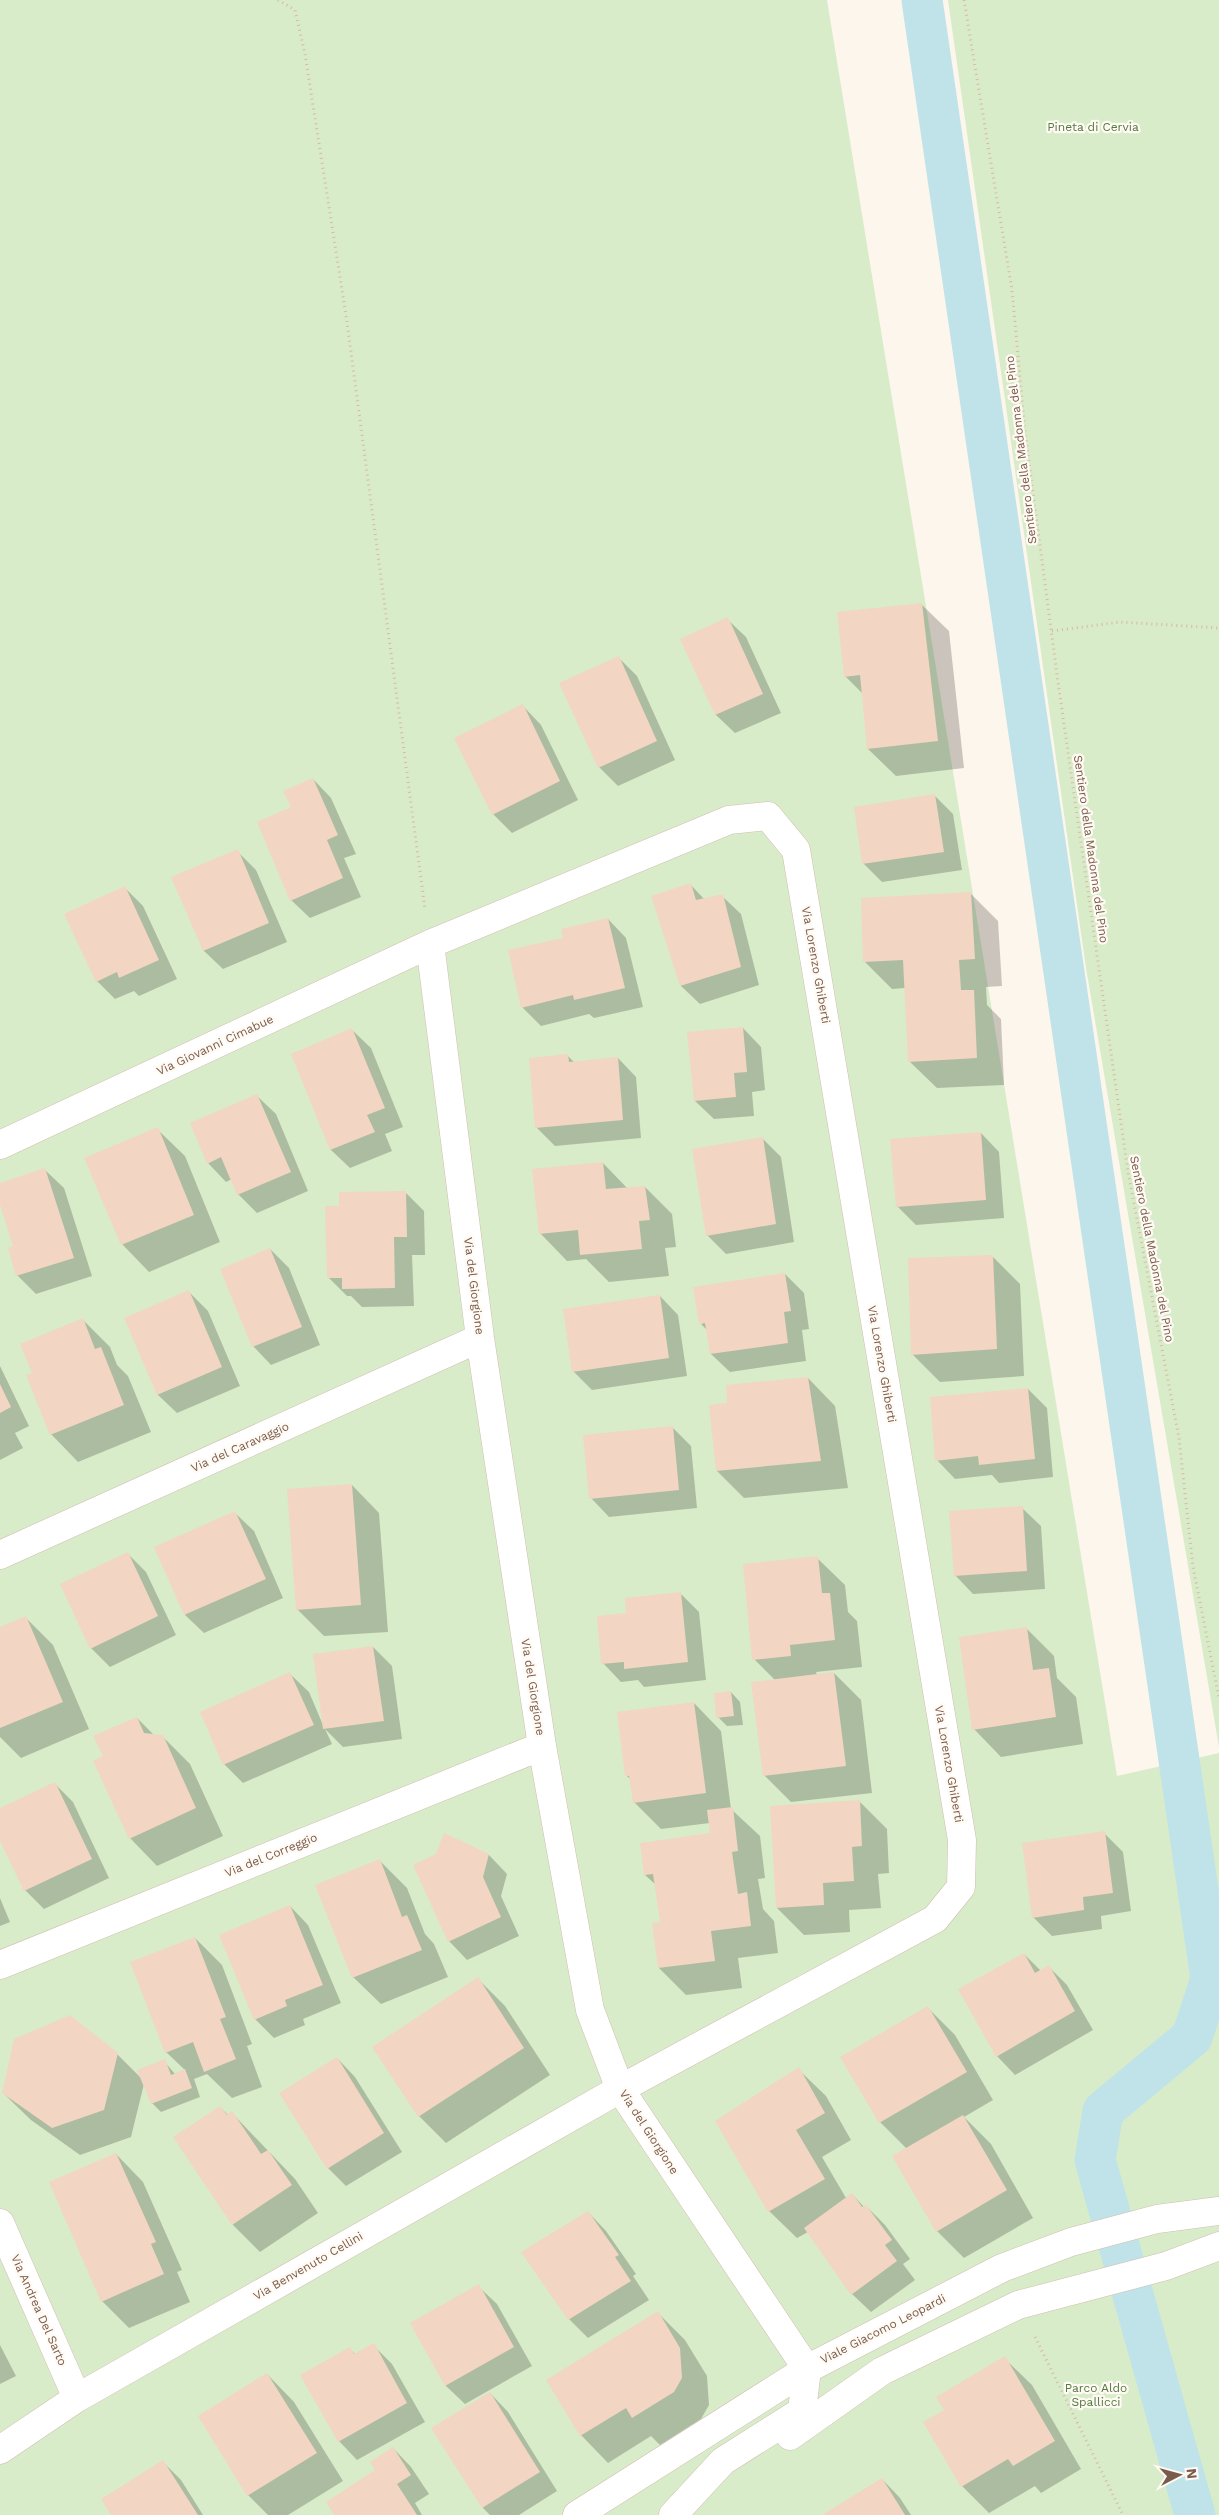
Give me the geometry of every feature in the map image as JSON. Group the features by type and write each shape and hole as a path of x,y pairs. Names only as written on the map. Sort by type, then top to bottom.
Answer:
{"street":[{"name":"Via Lorenzo Ghiberti","path":"430,944 729,820 768,816 796,850 961,1830 961,1887 935,1919 620,2089"},
{"name":"Via Giovanni Cimabue","path":"0,1145 430,944"},
{"name":"Via del Giorgione","path":"430,944 480,1338 542,1746 590,2010 620,2089 807,2369"},
{"name":"Via del Caravaggio","path":"0,1556 480,1338"},
{"name":"Via del Correggio","path":"0,1965 542,1746"},
{"name":"Via Benvenuto Cellini","path":"0,2450 77,2398 620,2089"},
{"name":"Viale Giacomo Leopardi","path":"577,2515 807,2369 1002,2268 1071,2242 1157,2219 1219,2211"},
{"name":"Via Andrea Del Sarto","path":"0,2223 77,2398"},
{"path":"674,2515 882,2371 1018,2305 1166,2266 1219,2246"},
{"path":"674,2515 723,2461 802,2411 807,2369 860,2372 882,2371"}],"path":[{"path":"278,0 296,10 309,82 347,322 430,944"},
{"name":"Sentiero della Madonna del Pino","path":"964,0 1012,290 1025,432 1128,1172 1179,1438 1193,1567 1219,1698"},
{"path":"1052,631 1120,622 1219,628"},
{"path":"1018,2305 1123,2515"}],"green space":[{"name":"Parco Aldo Spallicci","path":"0,0 827,0 1117,1776 1219,1753 1219,2515 0,2515"},
{"name":"Pineta di Cervia","path":"948,0 1219,0 1219,1747 1086,968"}],"building":[{"path":"922,603 938,741 867,749 860,675 844,677 837,612"},
{"path":"728,617 763,694 715,715 680,639"},
{"path":"619,656 657,741 598,768 559,683"},
{"path":"523,704 560,781 492,815 454,738"},
{"path":"313,778 338,835 327,840 343,878 290,901 257,822 291,807 283,791"},
{"path":"935,794 944,852 862,864 854,807"},
{"path":"238,849 269,923 203,951 171,877"},
{"path":"691,883 696,900 723,894 741,967 680,986 651,896"},
{"path":"125,886 159,960 119,978 117,972 96,982 64,914"},
{"path":"971,892 975,959 959,960 961,990 974,990 977,1058 908,1062 903,960 863,962 861,898"},
{"path":"608,918 625,988 574,1000 573,995 521,1008 508,950 563,938 561,929"},
{"path":"743,1027 747,1072 734,1073 736,1097 694,1101 687,1032"},
{"path":"352,1028 385,1108 367,1115 375,1132 330,1150 291,1054"},
{"path":"568,1054 569,1062 618,1057 623,1120 535,1128 529,1058"},
{"path":"257,1094 291,1172 237,1195 221,1157 207,1164 190,1123"},
{"path":"158,1127 194,1215 121,1245 84,1158"},
{"path":"981,1132 986,1200 896,1207 890,1139"},
{"path":"763,1137 776,1224 706,1236 692,1149"},
{"path":"603,1162 606,1189 645,1186 650,1220 639,1221 642,1249 580,1255 578,1230 539,1234 532,1169"},
{"path":"45,1168 74,1258 16,1276 8,1248 13,1246 0,1205 0,1183"},
{"path":"406,1191 407,1237 394,1237 395,1288 342,1289 342,1278 327,1278 325,1206 339,1206 339,1192"},
{"path":"270,1248 302,1327 252,1347 220,1269"},
{"path":"993,1255 997,1349 911,1355 908,1258"},
{"path":"785,1273 791,1311 784,1312 788,1343 710,1354 705,1323 699,1324 693,1287"},
{"path":"189,1290 222,1367 157,1395 124,1318"},
{"path":"660,1295 669,1358 572,1372 563,1309"},
{"path":"83,1318 95,1349 101,1347 124,1405 50,1435 26,1375 32,1373 20,1344"},
{"path":"808,1377 821,1461 716,1471 709,1405 727,1403 726,1385"},
{"path":"0,1384 11,1407 0,1413"},
{"path":"1028,1388 1035,1459 979,1465 978,1456 935,1461 930,1397"},
{"path":"673,1426 679,1490 589,1499 583,1435"},
{"path":"352,1484 361,1605 296,1610 287,1489"},
{"path":"1023,1506 1027,1571 954,1576 949,1511"},
{"path":"235,1511 266,1579 184,1615 154,1547"},
{"path":"128,1552 158,1616 90,1649 60,1584"},
{"path":"818,1556 822,1593 830,1593 835,1640 790,1645 791,1656 752,1660 743,1564"},
{"path":"681,1592 688,1662 624,1669 624,1662 601,1664 597,1616 626,1613 625,1598"},
{"path":"26,1616 63,1702 0,1728 0,1627"},
{"path":"1027,1627 1033,1670 1049,1668 1056,1717 972,1730 959,1637"},
{"path":"373,1646 384,1721 323,1729 313,1654"},
{"path":"290,1672 314,1725 223,1765 200,1712"},
{"path":"834,1672 846,1766 763,1776 751,1682"},
{"path":"731,1691 734,1716 716,1718 714,1693"},
{"path":"694,1702 706,1793 633,1803 629,1776 625,1776 617,1712"},
{"path":"137,1717 144,1733 163,1735 196,1808 129,1839 93,1761 103,1756 93,1736"},
{"path":"55,1782 92,1859 24,1891 0,1841 0,1808"},
{"path":"860,1800 862,1846 852,1847 854,1881 823,1883 824,1905 776,1908 770,1806"},
{"path":"733,1807 738,1851 732,1852 738,1894 747,1892 751,1926 711,1931 715,1961 658,1968 652,1923 660,1922 653,1874 644,1875 640,1843 710,1833 707,1810"},
{"path":"1105,1831 1113,1893 1083,1897 1084,1910 1032,1918 1022,1843"},
{"path":"444,1833 489,1854 483,1877 501,1917 448,1942 413,1865 436,1854"},
{"path":"380,1859 402,1917 407,1915 422,1950 352,1978 315,1885"},
{"path":"290,1905 323,1985 285,2000 287,2006 254,2020 219,1935"},
{"path":"195,1937 226,2017 220,2019 236,2059 204,2072 193,2042 165,2053 130,1962"},
{"path":"1024,1953 1035,1973 1049,1965 1075,2011 996,2057 958,1989"},
{"path":"478,1977 524,2048 418,2117 372,2047"},
{"path":"928,2006 967,2072 879,2123 840,2057"},
{"path":"70,2015 118,2053 104,2110 52,2128 2,2093 14,2039"},
{"path":"337,2057 384,2133 327,2169 279,2093"},
{"path":"165,2059 171,2075 185,2069 192,2088 151,2104 137,2070"},
{"path":"799,2067 825,2113 796,2130 825,2179 768,2212 715,2121"},
{"path":"220,2106 227,2115 232,2111 261,2154 268,2150 292,2185 232,2225 173,2137"},
{"path":"963,2115 1007,2190 936,2232 892,2156"},
{"path":"116,2153 156,2242 151,2244 164,2274 101,2302 49,2182"},
{"path":"852,2193 862,2207 866,2205 892,2240 885,2245 897,2261 851,2295 804,2228"},
{"path":"588,2211 619,2255 615,2257 631,2281 568,2320 521,2252"},
{"path":"479,2284 514,2347 445,2386 410,2323"},
{"path":"658,2311 680,2348 682,2378 674,2392 632,2418 626,2408 580,2436 546,2380"},
{"path":"374,2343 407,2403 338,2442 300,2375 350,2347 354,2354"},
{"path":"1005,2356 1055,2441 1013,2466 1008,2459 961,2487 923,2422 944,2410 936,2397"},
{"path":"267,2373 317,2453 247,2496 198,2416"},
{"path":"490,2392 540,2472 482,2508 431,2428"},
{"path":"393,2447 411,2475 397,2484 417,2515 334,2515 326,2502 375,2470 370,2462"},
{"path":"163,2460 198,2515 111,2515 101,2499"},
{"path":"882,2478 905,2515 822,2515"}],"waterway":[{"path":"922,0 1211,1979 1192,2037 1103,2111 1095,2160 1195,2515"}]}
